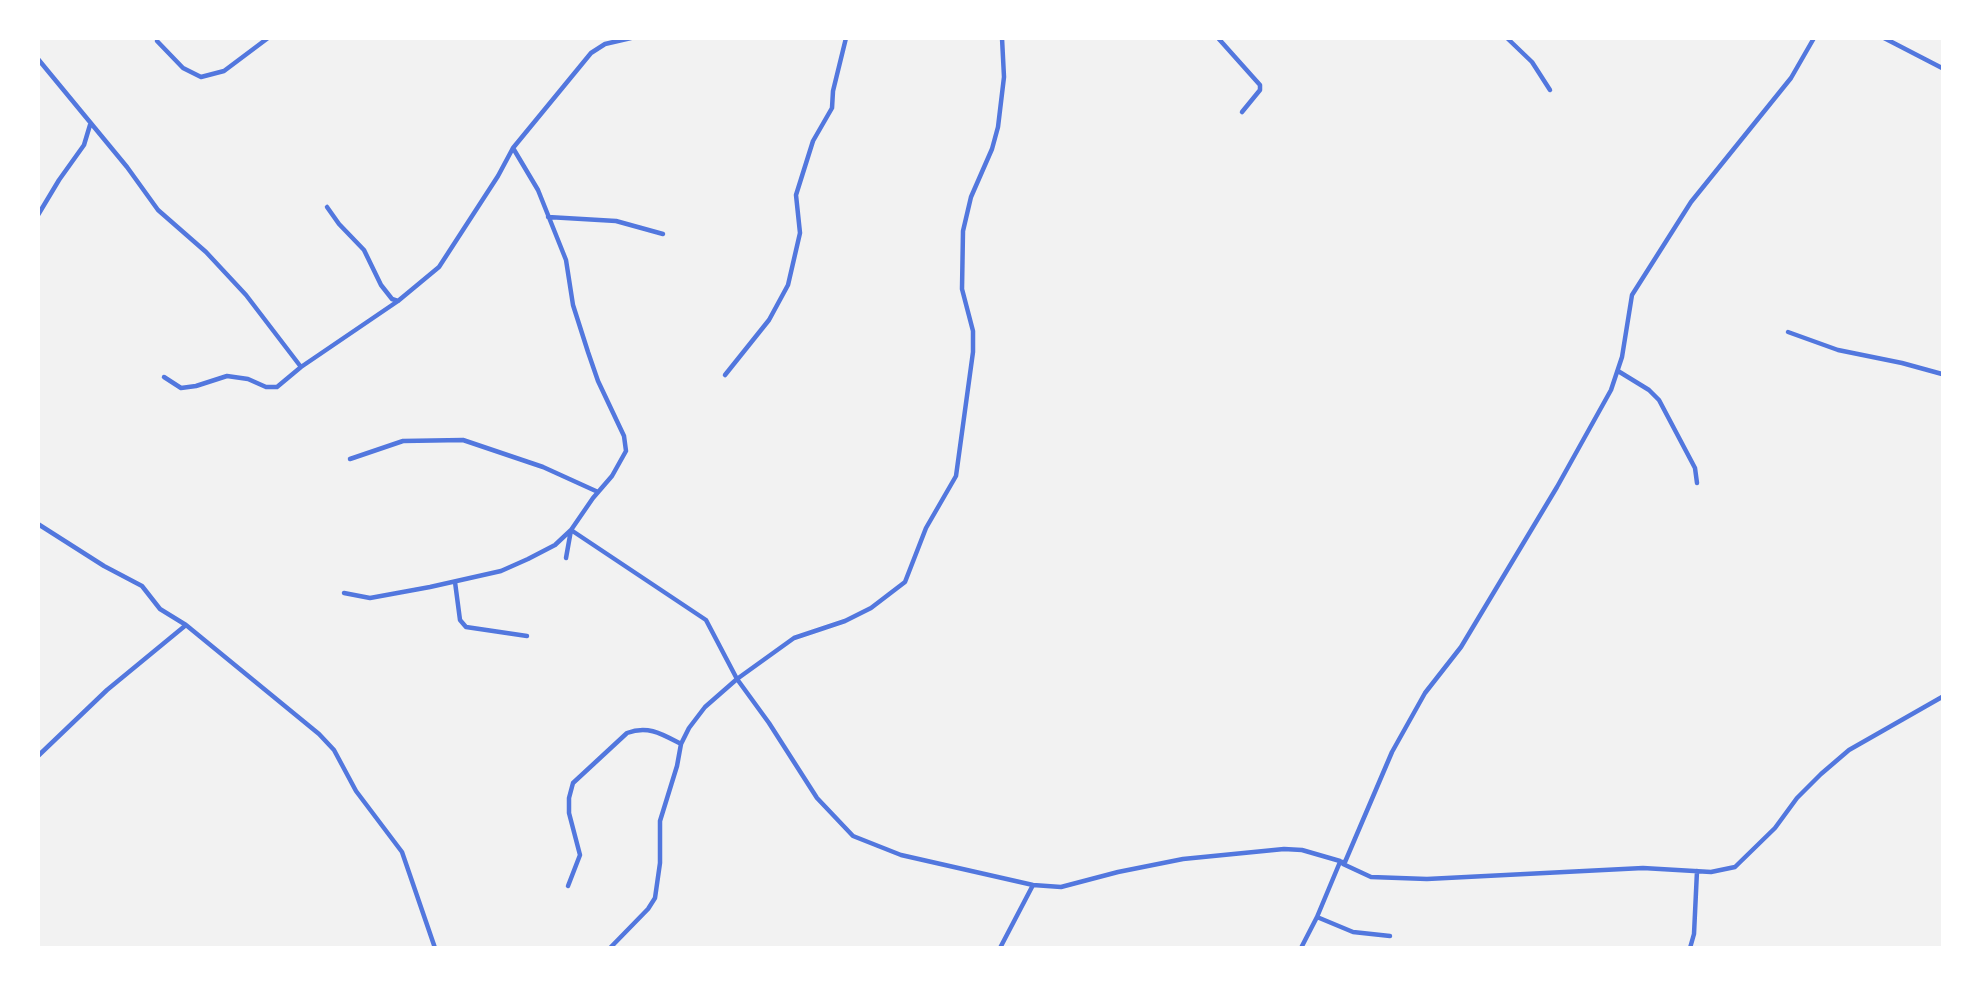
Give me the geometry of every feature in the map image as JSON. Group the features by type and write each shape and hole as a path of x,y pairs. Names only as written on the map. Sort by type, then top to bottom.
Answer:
{"street":[{"path":"157,41 183,68 201,77 224,71 268,38"},
{"path":"164,377 181,388 227,376 248,379 266,387 277,387 301,367 398,301 439,267 513,148 591,53 605,44 631,38"},
{"path":"725,375 769,320 788,285 800,233 796,195 813,141 832,108 833,91 846,38"},
{"path":"610,947 649,909 655,898 660,863 660,821 681,744 705,707 737,679 794,638 845,621 891,594 905,582 926,528 951,488 956,475 973,352 973,331 962,289 963,232 971,197 992,149 998,127 1004,77 1002,38"},
{"path":"1219,38 1260,85 1260,90 1242,112"},
{"path":"1507,38 1532,62 1550,90"},
{"path":"1301,947 1392,752 1419,705 1461,647 1530,533 1611,390 1622,357 1632,295 1691,202 1791,78 1814,38"},
{"path":"1884,38 1942,68"},
{"path":"38,59 127,167 158,210 206,253 246,295 301,367"},
{"path":"38,215 84,145 90,125"},
{"path":"344,593 370,598 501,571 528,559 555,545 571,530 620,465 626,451 616,417 598,381 573,305 566,260 537,190 513,148"},
{"path":"327,207 363,250 381,285 392,299 398,301"},
{"path":"548,218 617,221 663,234"},
{"path":"1788,332 1838,350 1942,374"},
{"path":"1618,371 1649,390 1659,400 1695,468 1697,483"},
{"path":"350,458 403,441 463,440 543,467 598,492"},
{"path":"38,524 104,566 142,586 160,608 186,625 272,693 319,734 334,750 356,791 402,852 435,947"},
{"path":"571,530 706,620 737,679 817,798 853,836 901,855 1033,886 1061,887 1183,859 1284,849 1302,850 1342,862 1371,877 1396,879 1643,868 1711,872 1735,867 1775,828 1797,798 1849,750 1942,697"},
{"path":"565,558 571,530"},
{"path":"455,582 460,620 466,627 527,636"},
{"path":"38,756 107,690 186,625"},
{"path":"568,886 573,867 580,855 569,813 573,783 627,733 646,728 681,744"},
{"path":"1690,947 1694,934 1697,871"},
{"path":"1000,947 1033,886"},
{"path":"1317,917 1353,932 1390,936"}]}
